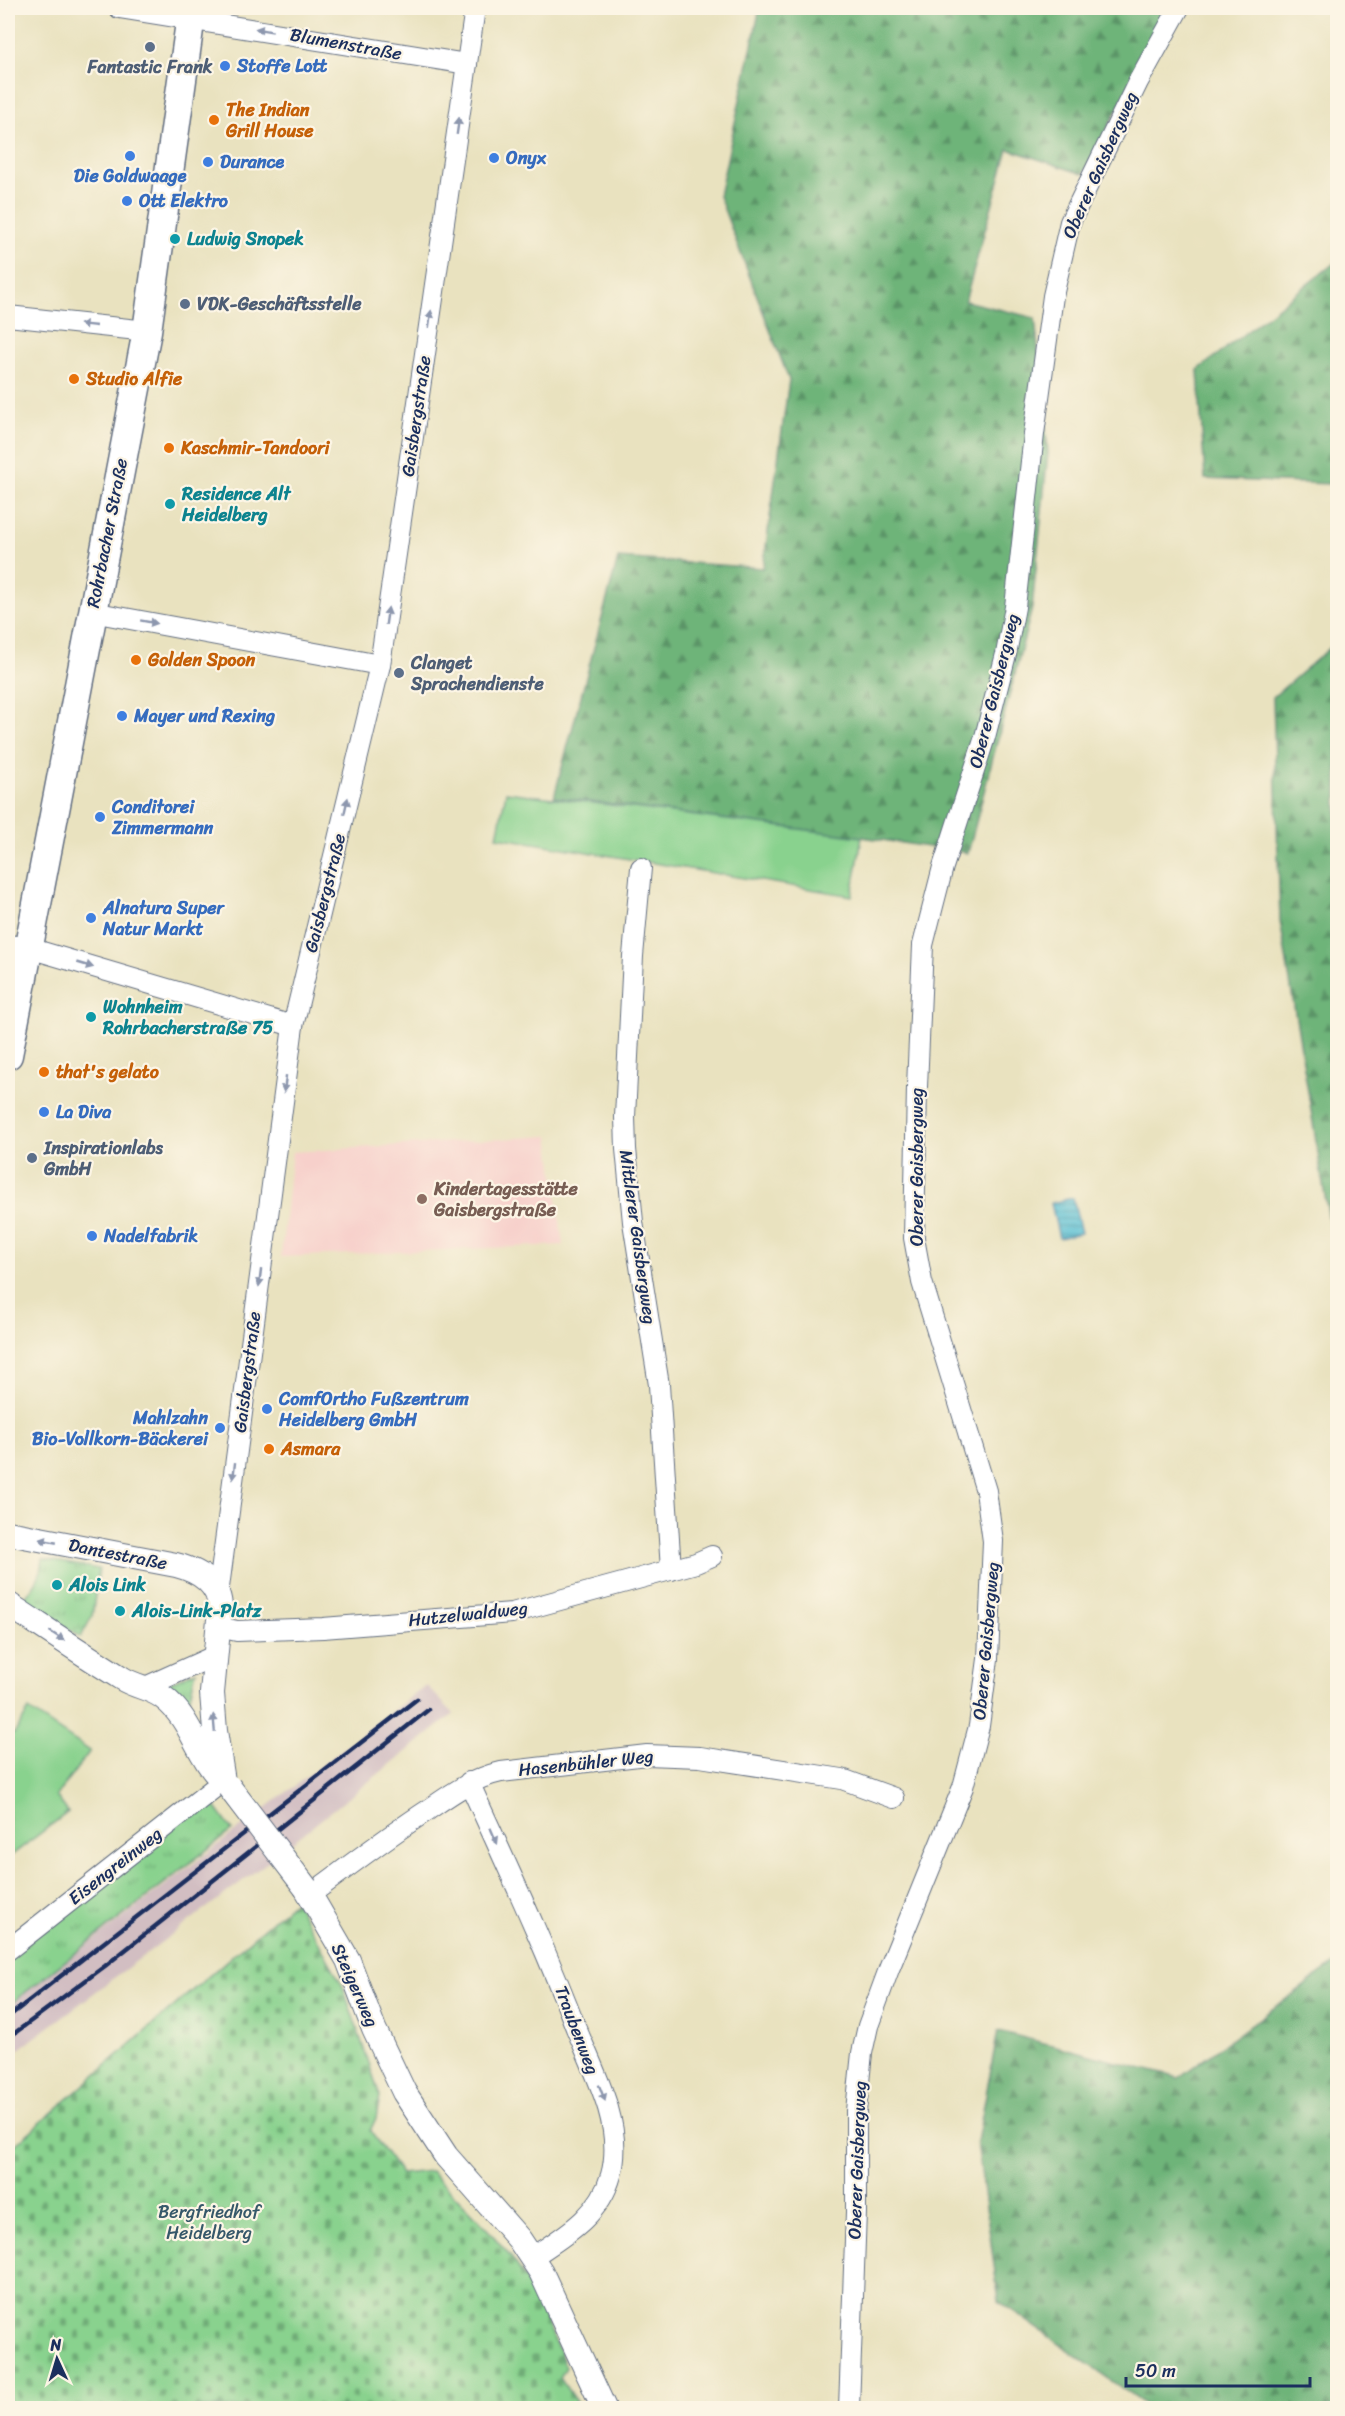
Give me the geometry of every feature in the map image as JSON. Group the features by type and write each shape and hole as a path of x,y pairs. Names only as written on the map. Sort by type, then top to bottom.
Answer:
{"main road":[{"name":"Rohrbacher Straße","path":"8,1055 18,946 92,612 147,331 191,13"}],"street":[{"name":"Blumenstraße","path":"119,8 191,13 467,64"},
{"name":"Gaisbergstraße","path":"226,1784 213,1714 214,1656 220,1609 218,1595 293,1026 380,665 475,8"},
{"name":"Oberer Gaisbergweg","path":"849,2409 856,2212 856,2111 862,2053 875,2007 963,1787 971,1759 979,1726 988,1659 994,1568 986,1491 922,1282 914,1238 923,945 943,867 985,736 1006,654 1015,607 1040,388 1053,296 1064,241 1075,213 1138,82 1179,8"},
{"path":"8,316 147,331"},
{"path":"92,612 380,665"},
{"name":"Mittlerer Gaisbergweg","path":"641,868 633,956 625,1118 626,1149 633,1222 659,1385 671,1570"},
{"path":"18,946 293,1026"},
{"name":"Dantestraße","path":"8,1533 189,1568 206,1579 218,1595"},
{"name":"Hutzelwaldweg","path":"218,1628 258,1631 517,1612 696,1563 712,1556"},
{"name":"Steigerweg","path":"8,1604 124,1680 165,1698 184,1718 204,1756 308,1891 348,1960 374,2029 404,2092 446,2156 519,2239 531,2258 553,2295 604,2409"},
{"path":"143,1688 214,1656"},
{"name":"Hasenbühler Weg","path":"308,1891 469,1782 501,1772 647,1755 700,1757 842,1779 894,1798"},
{"name":"Traubenweg","path":"469,1782 548,1956 608,2108 614,2136 614,2161 611,2175 596,2207 582,2223 531,2258"},
{"name":"Eisengreinweg","path":"8,1950 226,1784"}],"shaded area":[{"name":"Kindertagesstätte Gaisbergstraße","path":"549,1136 563,1245 281,1257 292,1152"},
{"path":"426,1685 454,1714 265,1864 8,2058 8,2006"}],"green space":[{"path":"760,8 1171,8 1083,174 1008,149 965,301 1035,318 1048,453 1032,608 968,853 554,797 618,558 763,568 789,380 719,196"},
{"path":"1337,261 1337,511 1332,484 1205,479 1198,370"},
{"path":"1337,642 1337,1270 1280,920 1273,697"},
{"path":"506,792 862,837 852,896 497,837"},
{"path":"43,1559 99,1569 92,1616 81,1637 23,1600 41,1571"},
{"path":"196,1671 189,1700 164,1685"},
{"path":"29,1710 90,1751 56,1796 68,1812 8,1858 8,1730 14,1734"},
{"path":"207,1795 232,1830 8,2006 8,1949"},
{"name":"Bergfriedhof Heidelberg","path":"295,1901 342,1984 380,2096 376,2118 370,2131 401,2174 431,2171 488,2229 509,2254 538,2303 566,2367 560,2378 580,2408 8,2408 8,2151"},
{"path":"1337,1962 1337,2408 1150,2408 999,2301 977,2142 998,2031 1178,2078"}],"water":[{"path":"1073,1198 1081,1233 1059,1238 1051,1203"}],"railway":[{"path":"8,2017 417,1699"},
{"path":"8,2038 105,1966 428,1710"}],"place":[{"name":"Fantastic Frank","path":"150,47"},
{"name":"Stoffe Lott","path":"225,66"},
{"name":"The Indian Grill House","path":"214,120"},
{"name":"Die Goldwaage","path":"130,156"},
{"name":"Onyx","path":"494,158"},
{"name":"Durance","path":"208,162"},
{"name":"Ott Elektro","path":"127,201"},
{"name":"Ludwig Snopek","path":"175,239"},
{"name":"VDK-Geschäftsstelle","path":"185,304"},
{"name":"Studio Alfie","path":"74,379"},
{"name":"Kaschmir-Tandoori","path":"169,448"},
{"name":"Residence Alt Heidelberg","path":"170,504"},
{"name":"Golden Spoon","path":"136,660"},
{"name":"Clanget Sprachendienste","path":"399,673"},
{"name":"Mayer und Rexing","path":"122,716"},
{"name":"Conditorei Zimmermann","path":"100,817"},
{"name":"Alnatura Super Natur Markt","path":"91,918"},
{"name":"Wohnheim Rohrbacherstraße 75","path":"91,1017"},
{"name":"that's gelato","path":"44,1072"},
{"name":"La Diva","path":"44,1112"},
{"name":"Inspirationlabs GmbH","path":"32,1158"},
{"name":"Kindertagesstätte Gaisbergstraße","path":"422,1199"},
{"name":"Nadelfabrik","path":"92,1236"},
{"name":"ComfOrtho Fußzentrum Heidelberg GmbH","path":"267,1409"},
{"name":"Mahlzahn Bio-Vollkorn-Bäckerei","path":"220,1428"},
{"name":"Asmara","path":"269,1449"},
{"name":"Alois Link","path":"57,1585"},
{"name":"Alois-Link-Platz","path":"120,1611"}]}
